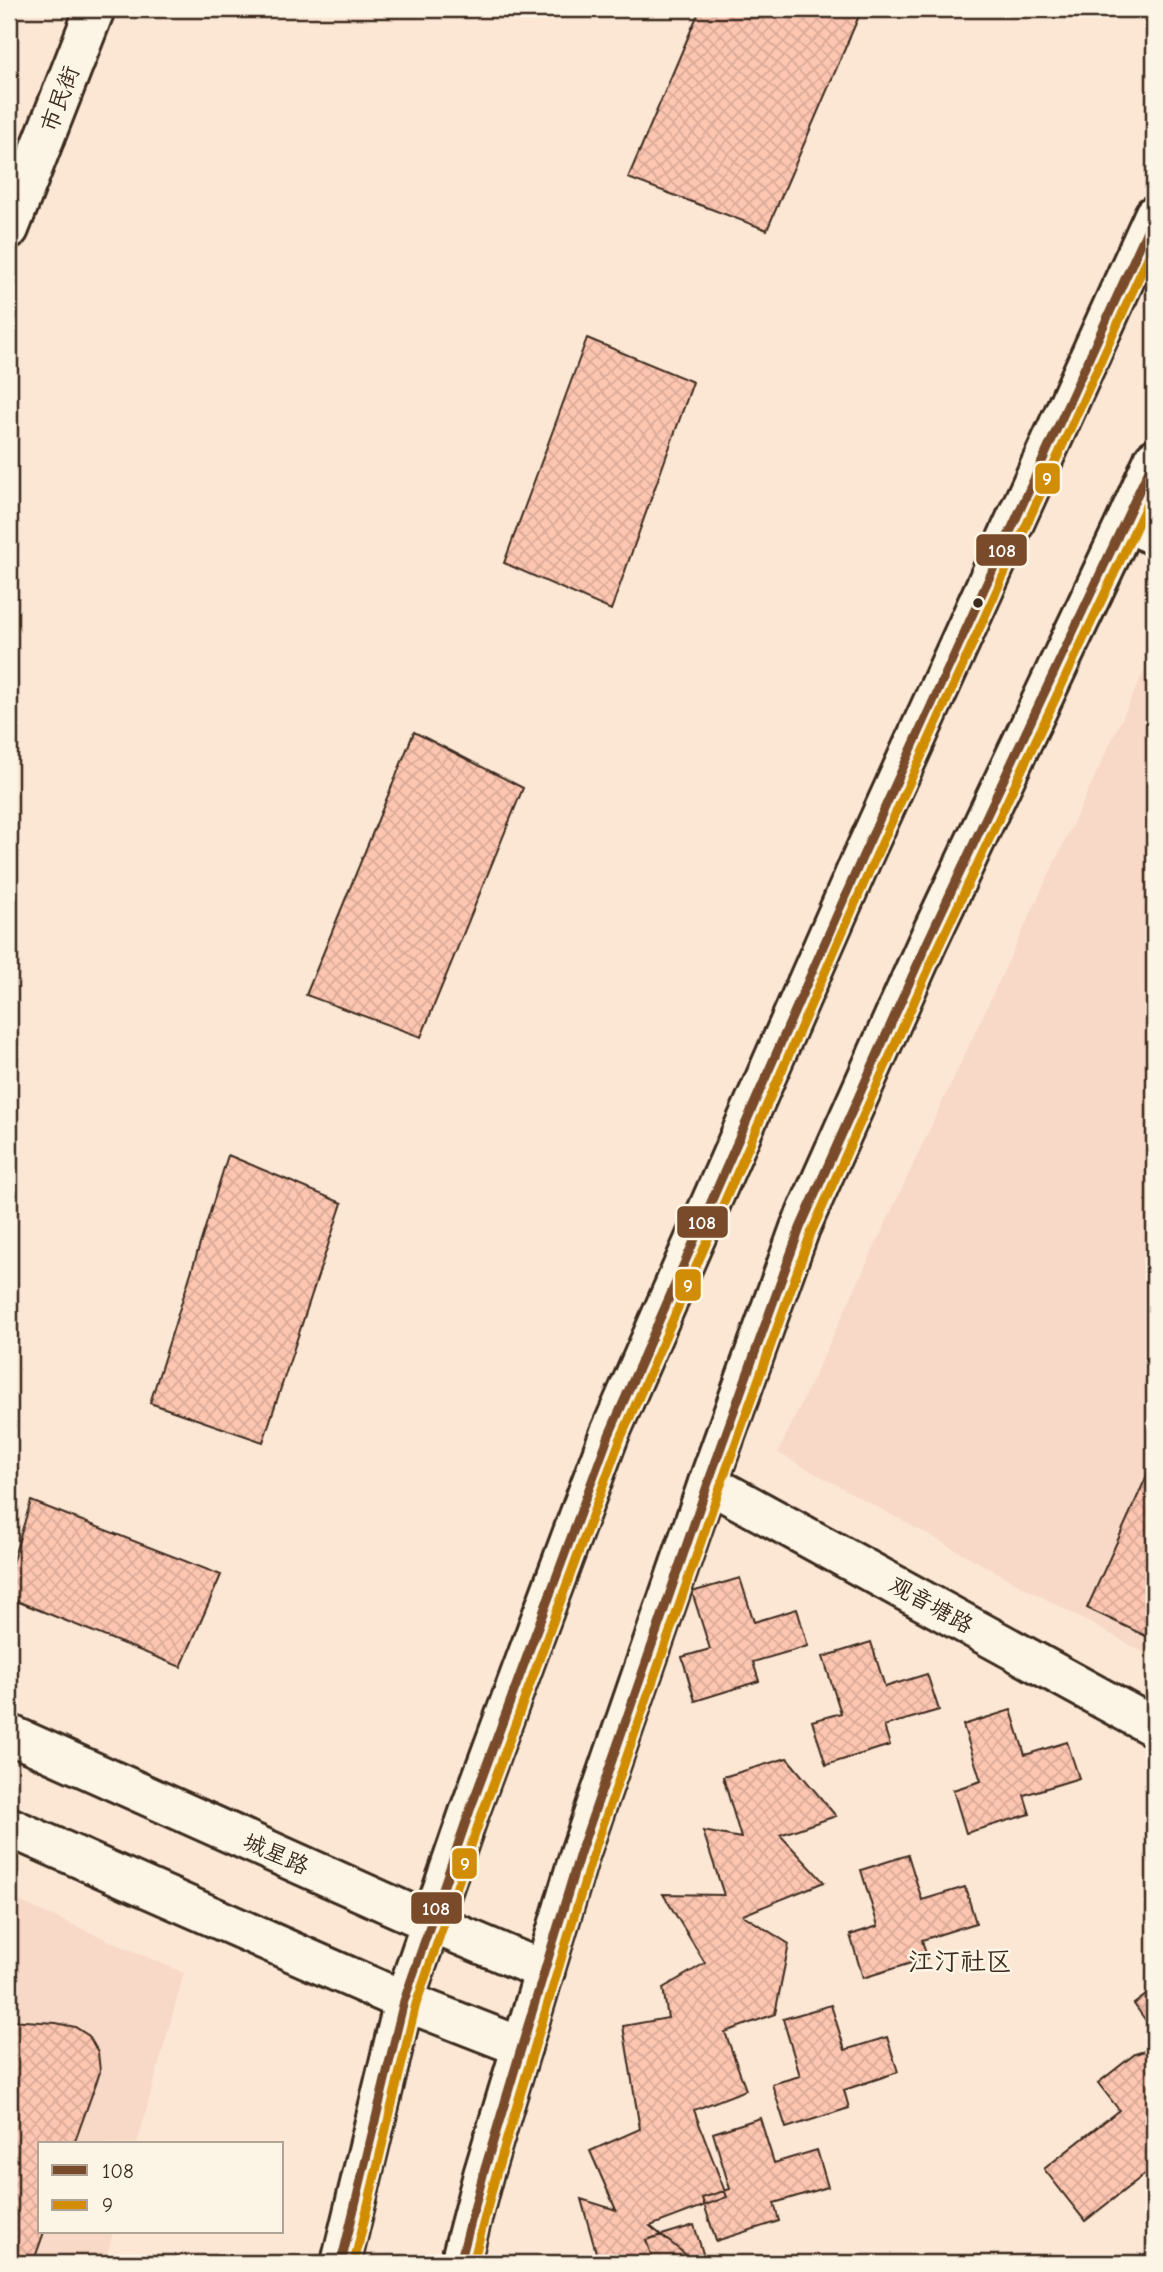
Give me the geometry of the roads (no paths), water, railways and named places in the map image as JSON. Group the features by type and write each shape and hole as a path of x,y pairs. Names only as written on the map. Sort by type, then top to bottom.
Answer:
{"main road":[{"name":"市民街","path":"9,229 95,9"},
{"path":"341,2263 404,2001 609,1435 861,860 1154,215"},
{"path":"460,2263 483,2175 580,1853 708,1483 800,1228 927,943 1141,528 1154,459"},
{"name":"观音塘路","path":"708,1483 1154,1727"},
{"name":"城星路","path":"9,1734 431,1923 545,1971"},
{"path":"9,1827 404,2001 522,2047"}],"district":[{"name":"江汀社区","path":"960,1962"}]}
